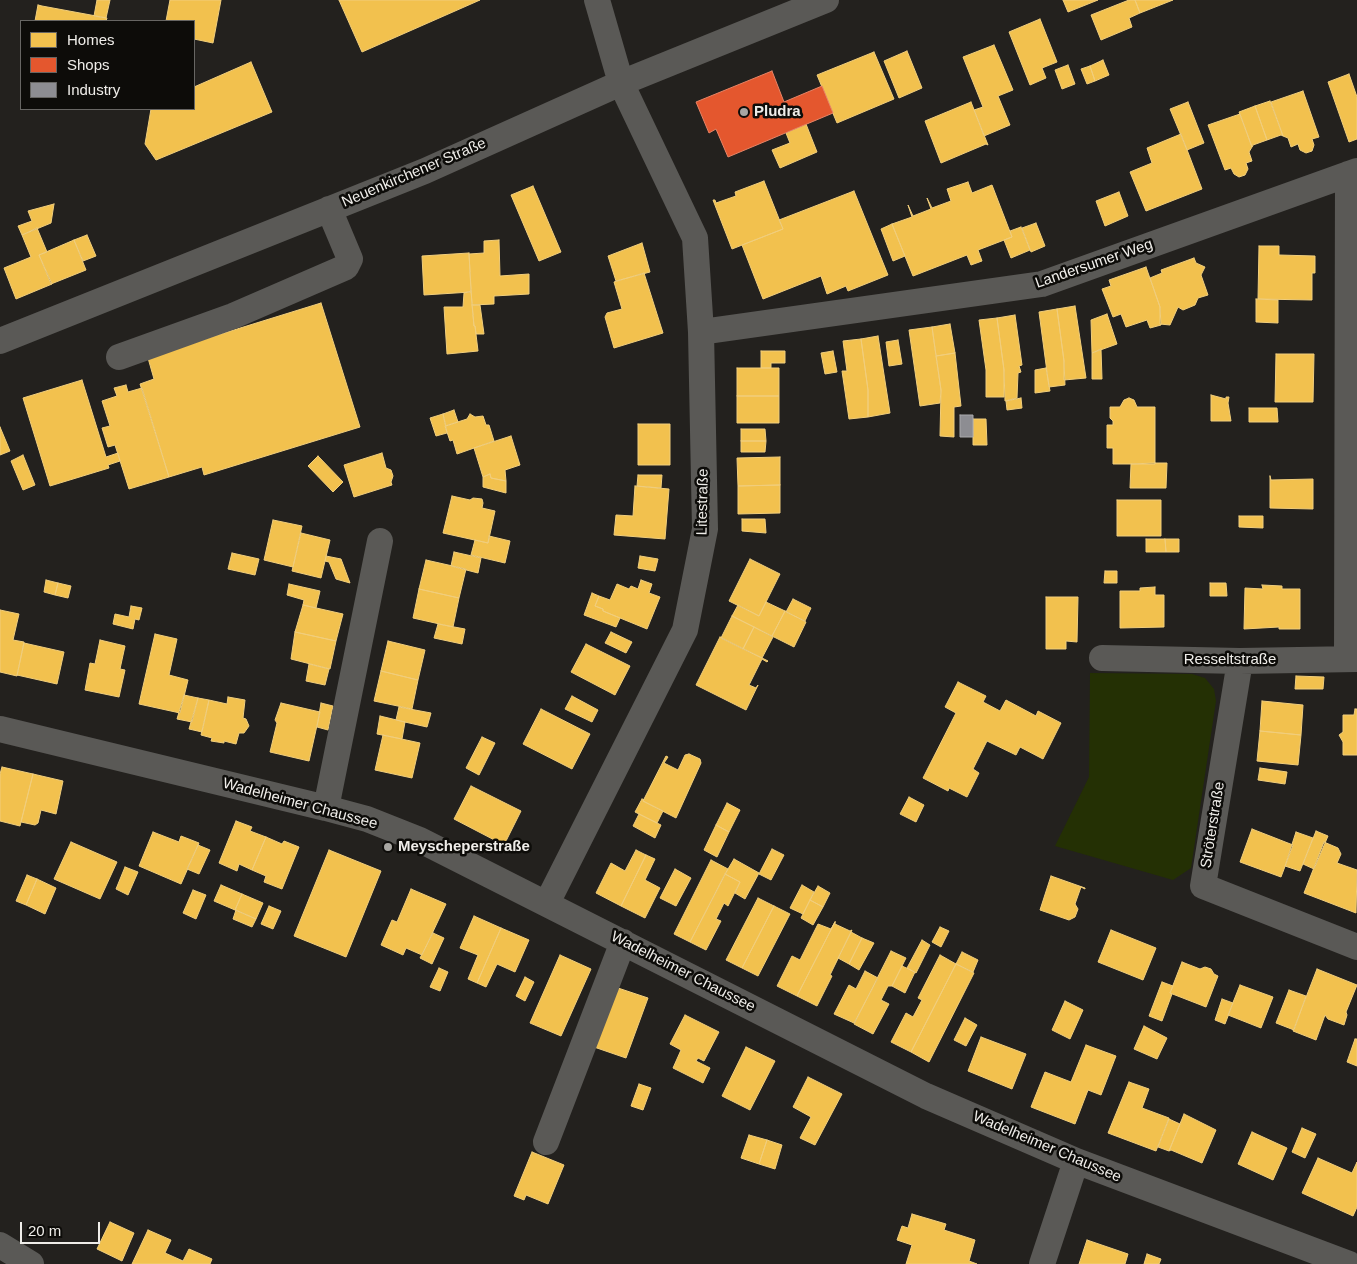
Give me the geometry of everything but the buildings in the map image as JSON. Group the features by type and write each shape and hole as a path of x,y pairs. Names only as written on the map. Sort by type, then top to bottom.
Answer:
{"street":[{"name":"Litestraße","path":"547,903 685,630 705,529 701,332 695,238 621,82 598,0"},
{"name":"Neuenkirchener Straße","path":"0,341 425,171 621,82 826,0"},
{"path":"1352,659 1353,173"},
{"name":"Landersumer Weg","path":"701,332 1042,284 1353,173"},
{"path":"119,357 233,316 346,268 350,259 329,209"},
{"path":"326,808 380,541"},
{"name":"Resseltstraße","path":"1102,658 1240,661 1352,659"},
{"name":"Ströterstraße","path":"1240,661 1203,886 1357,947"},
{"name":"Wadelheimer Chaussee","path":"0,729 326,808 367,819 420,840 926,1096 1076,1161 1349,1264"},
{"path":"546,1142 624,942"},
{"path":"1042,1264 1076,1161"},
{"path":"0,1244 31,1264"}],"green space":[{"path":"1090,673 1192,674 1205,678 1214,689 1216,701 1191,868 1173,880 1055,846 1089,777"}],"place":[{"name":"Pludra","path":"744,112"},
{"name":"Meyscheperstraße","path":"388,847"}]}
